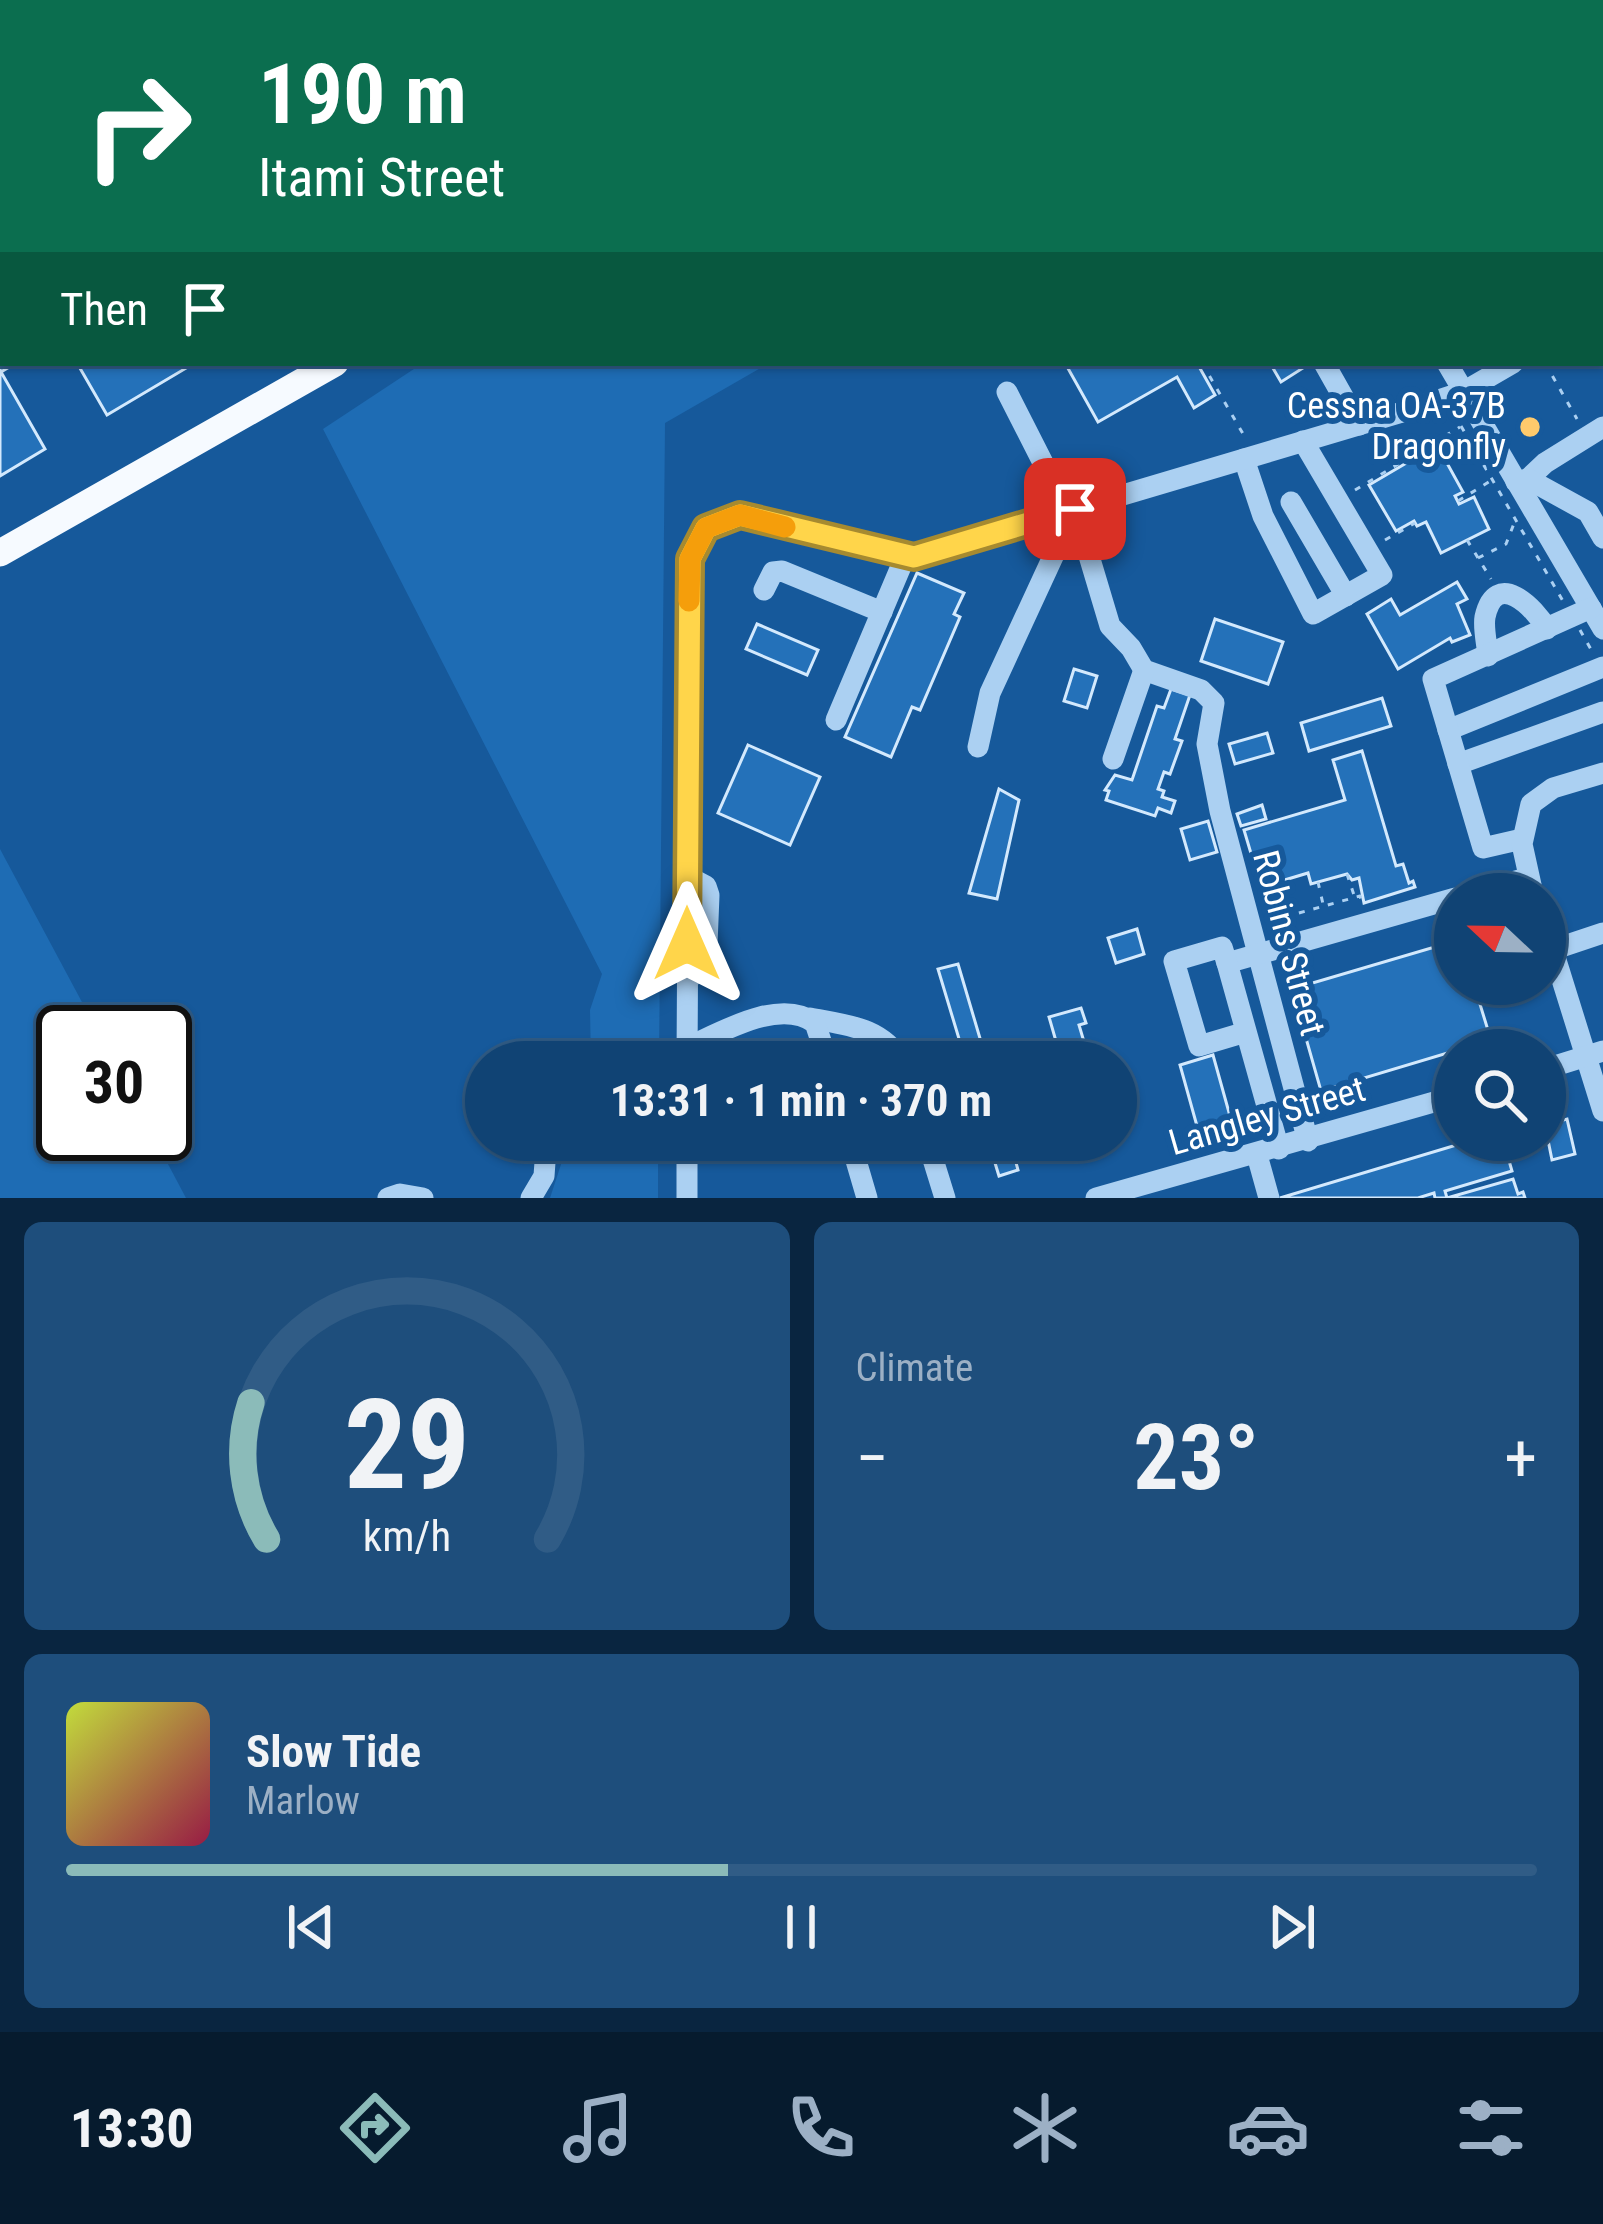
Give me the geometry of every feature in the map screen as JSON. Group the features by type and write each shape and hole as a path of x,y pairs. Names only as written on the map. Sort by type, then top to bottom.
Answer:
{"main road":[{"path":"0,553 330,366"}],"street":[{"path":"1326,366 1360,424"},
{"path":"1449,366 1463,392 1470,423 1522,480 1581,613 1603,629"},
{"path":"687,1041 690,559 706,528 740,515 905,557 1463,392 1508,366"},
{"path":"1007,392 1071,509 1109,626 1144,670 1113,759"},
{"path":"1522,480 1595,431"},
{"path":"1250,457 1263,516 1313,614 1382,575 1303,441"},
{"path":"1522,480 1588,512 1603,538"},
{"path":"1263,516 1291,502 1334,492"},
{"path":"1291,502 1346,596"},
{"path":"978,747 996,678 1071,509"},
{"path":"836,720 905,557"},
{"path":"764,590 773,572 782,571 882,612"},
{"path":"1488,656 1485,618 1492,602 1504,595 1521,596 1547,629"},
{"path":"1522,838 1483,848 1433,679 1581,613"},
{"path":"1448,730 1602,667"},
{"name":"Robins Street","path":"1144,670 1201,690 1214,703 1207,744 1220,811 1308,1141"},
{"path":"1459,764 1603,712"},
{"path":"1527,873 1522,838 1531,804 1553,788 1603,773"},
{"path":"1227,963 1434,904"},
{"path":"1566,945 1603,933"},
{"path":"1246,1032 1199,1046 1174,961 1222,946 1280,1149"},
{"path":"1566,979 1594,1054 1603,1111"},
{"path":"711,1041 739,1025 788,1012 866,1029 887,1041"},
{"path":"810,1018 822,1041"},
{"name":"Langley Street","path":"1096,1198 1434,1102"},
{"path":"1257,1155 1269,1198"},
{"path":"687,1161 687,1198"},
{"path":"856,1161 867,1198"},
{"path":"934,1161 946,1198"},
{"path":"530,1198 544,1176 544,1162"},
{"path":"388,1198 400,1193 423,1198"}],"path":[{"path":"1204,366 1250,457"},
{"path":"1547,366 1595,431"},
{"path":"1334,492 1470,423 1492,479 1581,613 1602,667"},
{"path":"1458,500 1492,479"},
{"path":"1478,558 1506,544 1515,519"},
{"path":"1367,550 1415,523"},
{"path":"1347,874 1355,897"},
{"path":"1318,882 1324,906"},
{"path":"1253,925 1360,896 1364,910"}],"shaded area":[{"path":"418,366 764,366 665,423 659,1041 591,1041 590,1010 602,974 323,429"},
{"path":"0,849 84,1005 36,1005 36,1161 166,1161 186,1198 0,1198"},
{"path":"562,1161 658,1161 658,1198 550,1198"}],"building":[{"path":"0,366 11,366 1,372 45,449 0,476"},
{"path":"79,366 190,366 107,415"},
{"path":"1067,366 1199,366 1215,395 1194,408 1177,377 1098,422"},
{"path":"1272,366 1302,366 1303,368 1281,382"},
{"path":"1437,445 1463,492 1455,496 1459,504 1474,497 1489,529 1441,553 1426,522 1417,526 1414,521 1396,531 1369,485"},
{"path":"917,573 964,593 954,614 960,617 920,710 912,707 891,757 845,737"},
{"path":"1457,582 1467,599 1457,604 1470,635 1452,642 1450,638 1398,669 1367,614 1391,599 1400,615"},
{"path":"1215,619 1283,642 1268,684 1201,661"},
{"path":"757,624 818,650 807,675 746,649"},
{"path":"1074,669 1097,676 1087,708 1064,701"},
{"path":"1171,689 1190,695 1175,739 1182,741 1170,774 1164,772 1158,789 1164,791 1162,797 1175,801 1171,813 1158,808 1155,816 1106,800 1109,791 1105,790 1115,775 1132,780 1157,706 1164,708"},
{"path":"1382,698 1391,726 1309,751 1301,723"},
{"path":"1267,733 1273,753 1235,764 1229,744"},
{"path":"748,745 820,777 790,845 718,813"},
{"path":"1362,751 1396,866 1403,864 1415,887 1364,903 1359,878 1352,880 1347,874 1311,884 1308,873 1261,887 1244,830 1345,800 1333,760"},
{"path":"999,789 1019,800 997,899 969,893"},
{"path":"1262,805 1266,819 1241,826 1237,814"},
{"path":"1208,821 1217,852 1190,860 1181,829"},
{"path":"1137,929 1144,954 1116,963 1108,938"},
{"path":"1434,947 1434,1005 1480,1005 1488,1029 1434,1029 1434,1057 1321,1091 1292,989"},
{"path":"958,964 981,1041 960,1041 938,969"},
{"path":"1081,1008 1086,1023 1079,1025 1084,1041 1056,1041 1049,1017"},
{"path":"1213,1055 1235,1134 1202,1144 1180,1065"},
{"path":"1566,1119 1575,1154 1566,1156"},
{"path":"1434,1152 1434,1161 1509,1161 1512,1171 1445,1191 1447,1198 1435,1198 1434,1193 1418,1198 1280,1198"},
{"path":"994,1161 1016,1161 1018,1170 999,1176"},
{"path":"1513,1179 1518,1194 1523,1192 1525,1198 1447,1198"}],"slow traffic":[{"path":"689,601 692,550 706,528 740,515 785,527"}],"place":[{"name":"Cessna OA-37B Dragonfly","path":"1530,427"}],"route":[{"path":"687,944 690,559 706,528 740,515 914,557 1075,509"}]}
